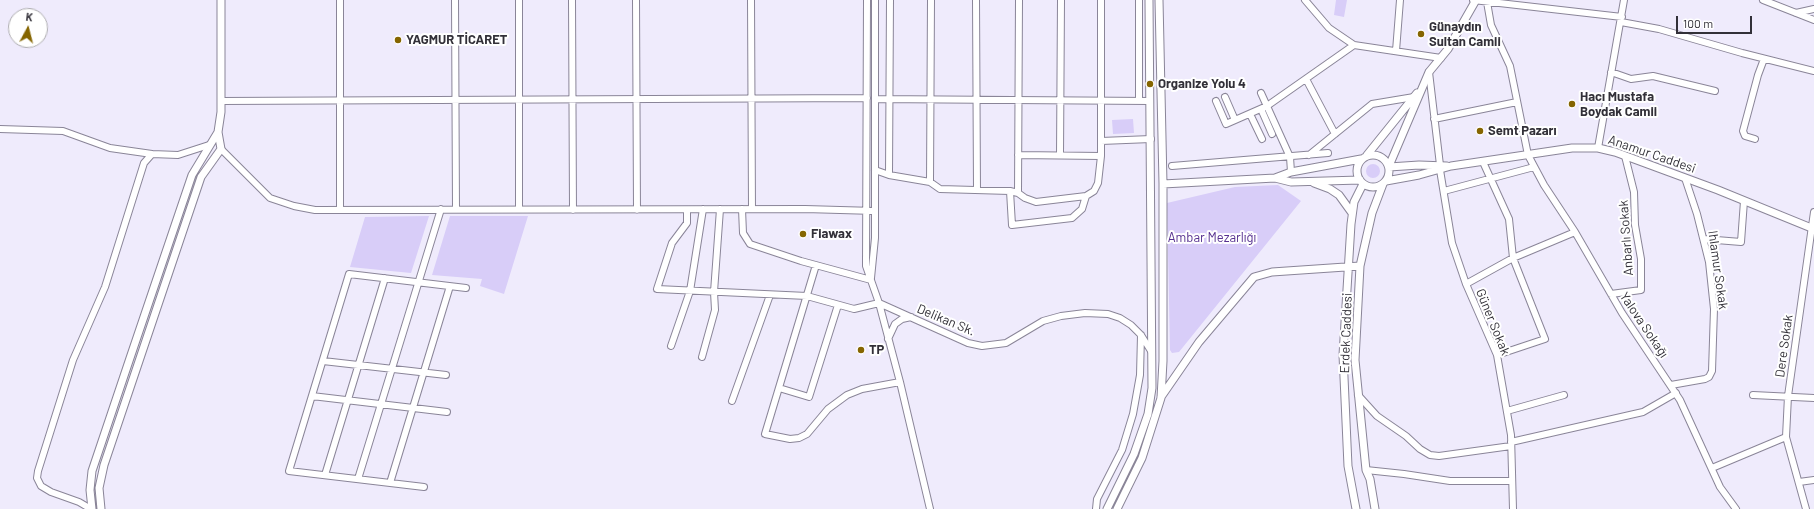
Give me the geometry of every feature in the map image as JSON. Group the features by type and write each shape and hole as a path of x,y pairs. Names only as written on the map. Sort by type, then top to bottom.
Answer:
{"street":[{"path":"221,0 221,101 218,132 221,149 242,168 263,193 274,200 306,209 340,210 752,209 875,211"},
{"path":"340,0 340,210"},
{"path":"455,0 456,209"},
{"path":"519,0 519,209"},
{"path":"572,0 573,210"},
{"path":"636,0 637,210"},
{"path":"751,0 752,209"},
{"path":"867,0 866,266 900,382 930,509"},
{"path":"871,280 875,238 875,0"},
{"path":"889,175 890,0"},
{"path":"930,182 931,0"},
{"path":"976,0 977,189"},
{"path":"1018,193 1019,0"},
{"path":"1060,155 1061,0"},
{"path":"875,170 889,175 930,182 940,189 1010,191 1018,193 1025,198 1036,202 1086,196 1094,191 1097,186 1101,156 1101,0"},
{"path":"1139,0 1139,100"},
{"path":"1107,509 1134,454 1148,414 1152,388 1149,0"},
{"path":"1117,509 1142,458 1161,398 1163,362 1163,184 1159,0"},
{"path":"1305,0 1329,28 1354,45 1441,58"},
{"path":"1396,51 1400,0"},
{"path":"1385,182 1389,174 1389,166 1429,72 1448,50 1475,0 1622,19 1764,59 1814,71"},
{"path":"1598,148 1622,19 1624,0"},
{"path":"1762,0 1814,20"},
{"name":"Yalova Sokağı","path":"1487,2 1491,25 1510,66 1528,155 1544,185 1575,232 1611,294 1672,385 1695,429 1722,491 1736,509"},
{"path":"1796,13 1814,9"},
{"path":"1216,101 1226,124 1267,106 1354,45"},
{"path":"1755,139 1745,136 1743,131 1758,75 1764,59"},
{"name":"Güner Sokak","path":"1429,72 1440,167 1452,243 1466,284 1497,355 1511,444 1513,509"},
{"path":"1611,72 1631,79 1654,76 1714,91"},
{"path":"1306,79 1335,134"},
{"path":"1361,182 1357,170 1364,157 1422,87"},
{"path":"1261,93 1290,157 1291,172"},
{"path":"1225,97 1235,120"},
{"path":"1309,155 1372,104 1414,97"},
{"path":"221,101 867,98"},
{"path":"875,99 1150,100"},
{"path":"1434,119 1517,102"},
{"path":"1261,109 1272,134"},
{"path":"1250,114 1262,139"},
{"path":"0,129 63,131 110,148 152,154 178,155 210,145"},
{"path":"91,509 90,490 92,471 192,175 218,132"},
{"path":"1101,141 1151,139"},
{"name":"Anamur Caddesi","path":"1440,167 1572,148 1598,148 1625,156 1685,178 1812,229"},
{"path":"101,509 99,488 104,465 201,177 221,149"},
{"path":"1172,166 1328,153"},
{"path":"91,509 79,502 56,495 43,487 38,481 37,473 72,360 105,287 141,170 152,154"},
{"path":"1275,178 1291,172 1374,154 1381,156 1389,166"},
{"path":"1018,155 1101,156"},
{"name":"Anbarlı Sokak","path":"1611,294 1641,290 1641,259 1635,224 1634,192 1625,156"},
{"path":"1483,162 1509,219 1513,258 1545,339 1497,355"},
{"path":"1389,166 1409,165 1440,167"},
{"path":"1163,184 1275,178 1291,182 1361,182 1372,187 1440,167"},
{"path":"1444,191 1534,167"},
{"name":"Ihlamur Sokak","path":"1672,385 1705,379 1712,371 1714,309 1704,239 1685,178"},
{"path":"1308,181 1330,189 1339,195 1352,213"},
{"name":"Erdek Caddesi","path":"1356,509 1348,466 1343,355 1347,314 1347,266 1352,213 1361,182"},
{"name":"Erdek Caddesi","path":"1374,509 1370,479 1366,470 1355,360 1360,266 1372,213 1385,182"},
{"path":"1010,191 1012,225 1072,218 1082,209 1086,196"},
{"path":"1704,239 1741,242 1744,201"},
{"path":"358,479 441,209"},
{"path":"702,357 715,310 714,292 720,209"},
{"path":"742,209 743,233 746,240 750,244 816,265 871,280"},
{"path":"687,210 687,222 672,243 657,289 807,296 854,309 878,303"},
{"path":"671,346 690,291 702,210"},
{"name":"Dere Sokak","path":"1806,509 1786,437 1788,396 1814,212"},
{"path":"1466,284 1513,258 1575,232"},
{"path":"816,265 765,434 793,439 807,434 828,409 847,395 862,389 900,382"},
{"path":"1161,398 1195,347 1228,305 1254,277 1272,272 1360,266"},
{"path":"424,487 289,471 350,274 466,288"},
{"path":"325,475 385,278"},
{"path":"390,483 450,286"},
{"path":"732,401 770,295"},
{"name":"Delikan Sk.","path":"878,303 968,343 982,346 1006,343 1043,321 1067,315 1104,313 1116,316 1131,325 1141,335 1152,353"},
{"path":"779,388 809,397 838,305"},
{"path":"888,339 895,324 902,319 911,317"},
{"path":"1096,509 1100,492 1122,450 1133,414 1140,374 1141,335"},
{"path":"1152,353 1163,362"},
{"path":"323,361 446,375"},
{"path":"1358,395 1377,416 1406,436 1421,450 1430,455 1438,456 1511,444 1643,412 1676,393"},
{"path":"1507,411 1564,395"},
{"path":"1753,395 1814,398"},
{"path":"312,396 447,412"},
{"path":"1712,468 1786,437"},
{"path":"1366,470 1450,481 1512,480"},
{"path":"1799,482 1814,480"}],"green space":[{"path":"1336,0 1347,0 1344,17 1334,15"},
{"path":"1133,119 1134,133 1113,134 1112,120"},
{"path":"1370,164 1376,164 1380,168 1380,174 1376,178 1370,178 1366,174 1366,168"},
{"name":"Ambar Mezarlığı","path":"1278,185 1301,201 1179,352 1172,353 1170,350 1167,203 1235,187"},
{"path":"429,216 411,273 350,267 365,217"},
{"path":"450,216 528,216 504,294 480,286 482,279 432,275"}],"place":[{"name":"Günaydın Sultan Camii","path":"1421,34"},
{"name":"YAGMUR TİCARET","path":"398,40"},
{"name":"Organize Yolu 4","path":"1150,84"},
{"name":"Hacı Mustafa Boydak Camii","path":"1572,104"},
{"name":"Semt Pazarı","path":"1480,131"},
{"name":"Fiawax","path":"803,234"},
{"name":"TP","path":"861,350"}]}
